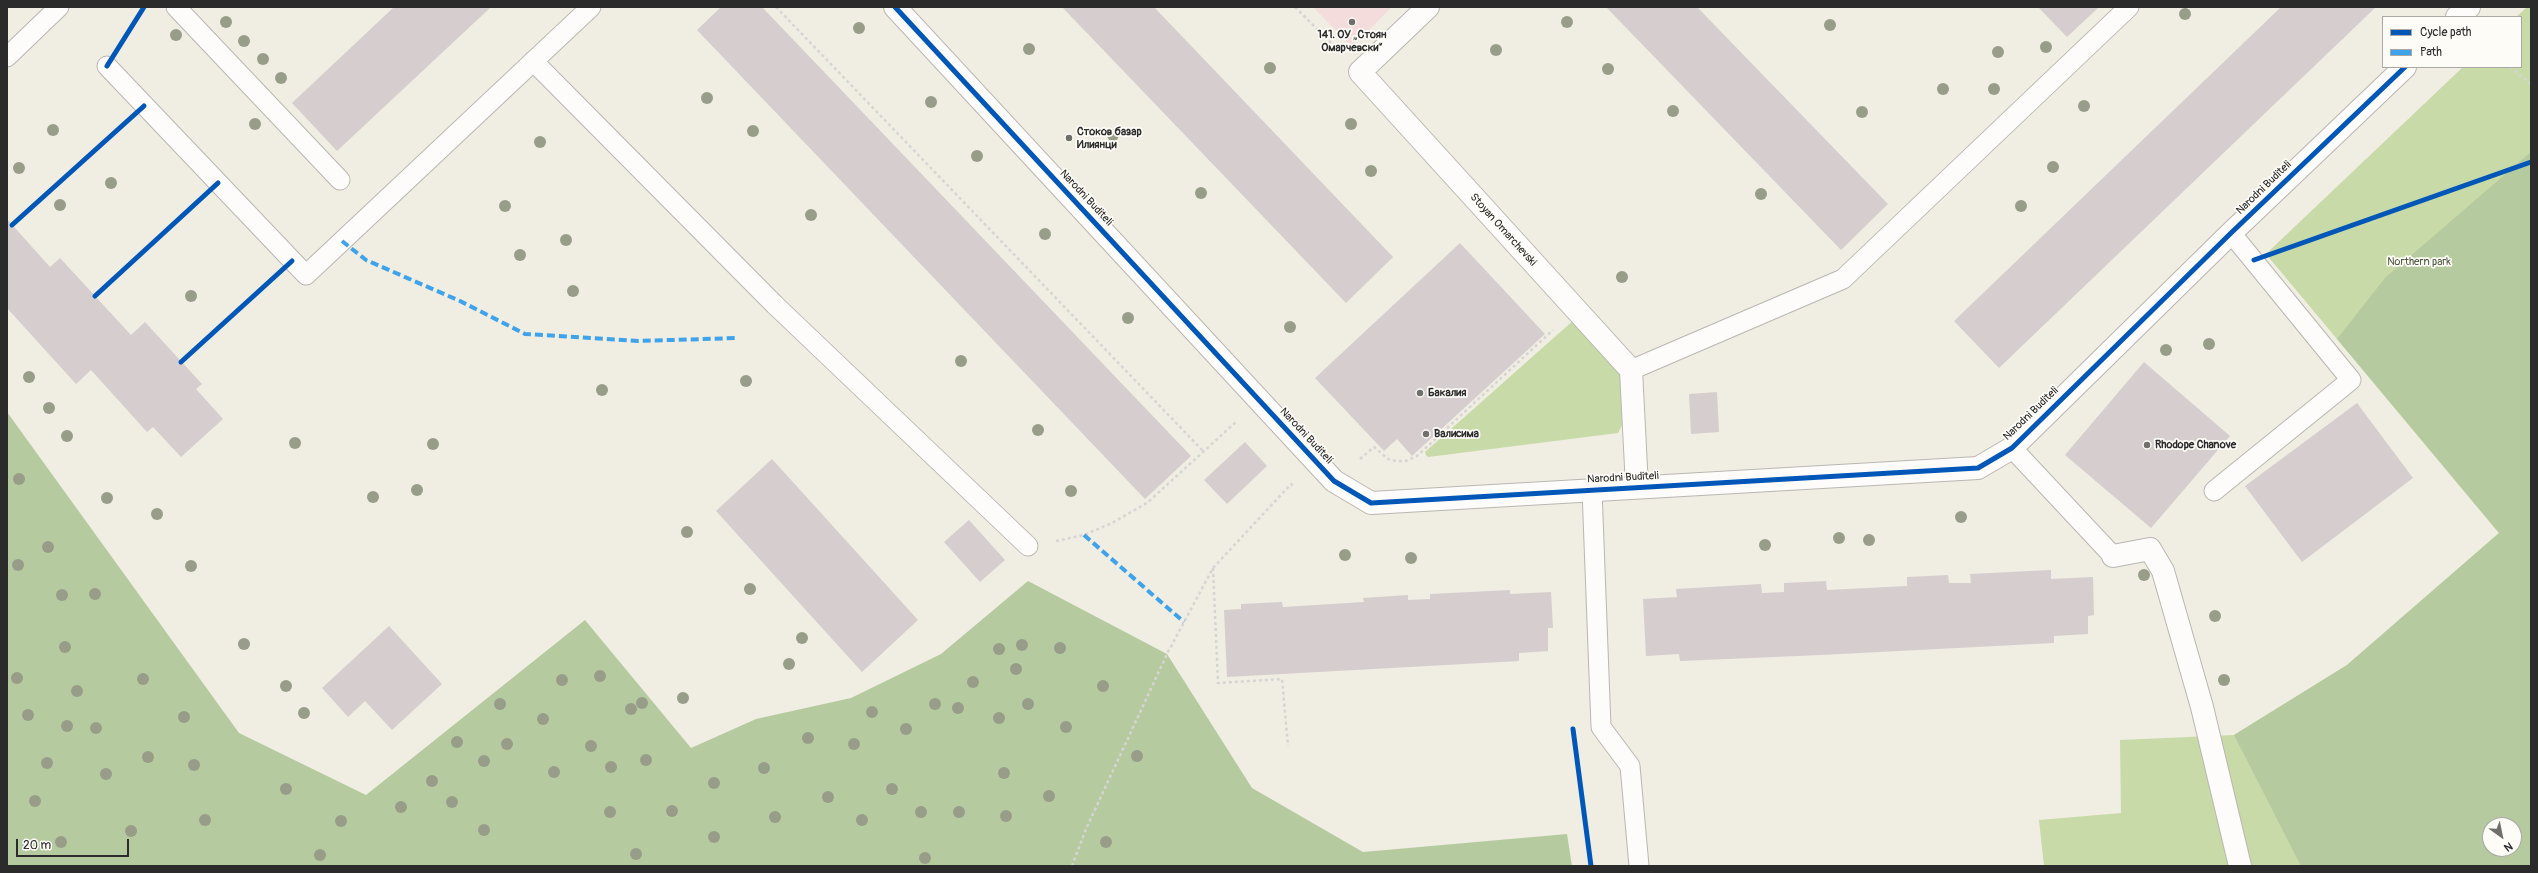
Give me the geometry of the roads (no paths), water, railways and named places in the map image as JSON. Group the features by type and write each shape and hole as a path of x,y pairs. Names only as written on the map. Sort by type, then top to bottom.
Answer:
{"street":[{"name":"Narodni Buditeli","path":"895,7 1334,481 1371,503 1978,468 2012,448 2231,233 2404,68"},
{"name":"Stoyan Omarchevski","path":"1428,7 1360,72 1631,370"},
{"path":"2459,16 2468,7"},
{"path":"1631,370 1637,487"},
{"path":"2113,556 2150,549 2164,571 2202,707 2240,866"}],"lane":[{"path":"7,56 59,7"},
{"path":"176,7 340,180"},
{"path":"106,66 306,275 591,7"},
{"path":"1631,370 1843,279 2129,7"},
{"path":"533,61 775,305 1028,546"},
{"path":"2214,491 2351,380 2231,233"},
{"path":"2012,448 2113,556"},
{"path":"1592,490 1601,727 1630,766 1639,866"}],"place":[{"name":"141. ОУ „Стоян Омарчевски“","path":"1352,22"},
{"name":"Стоков базар Илиянци","path":"1069,138"},
{"name":"Бакалия","path":"1420,393"},
{"name":"Валисима","path":"1426,434"},
{"name":"Rhodope Chanove","path":"2147,445"}],"park label":[{"name":"Northern park","path":"2419,262"}]}
